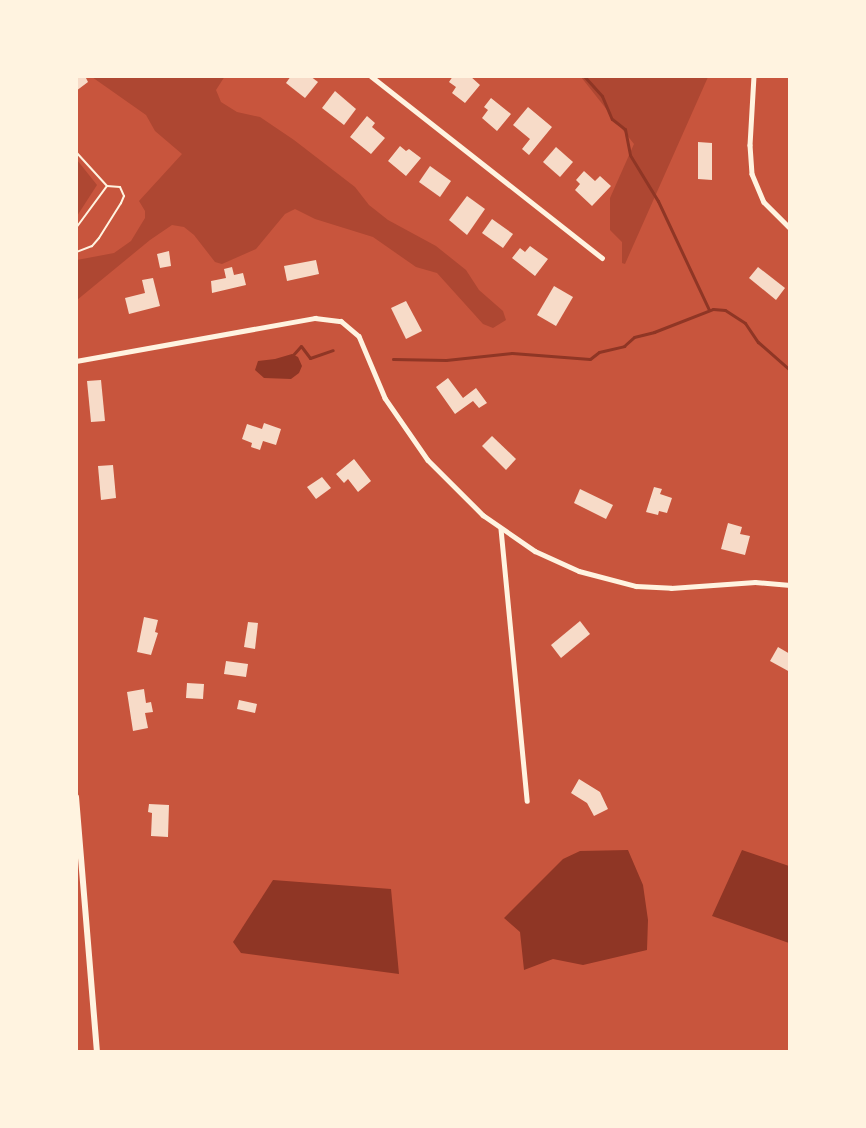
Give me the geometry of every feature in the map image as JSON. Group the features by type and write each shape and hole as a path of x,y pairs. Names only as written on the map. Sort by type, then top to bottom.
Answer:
{"main road":[{"path":"76,797 97,1052"}],"street":[{"path":"371,76 602,258"},
{"path":"754,76 750,146 752,174 764,202 789,228"},
{"path":"76,361 315,318 341,321 358,336 385,398 428,460 483,515 535,551 579,572 619,584 653,588 755,582 789,585"},
{"path":"501,529 527,801"}],"lane":[{"path":"76,152 107,186 120,187 124,196 122,203 96,242 76,252"},
{"path":"76,228 107,186"}],"shaded area":[{"path":"225,76 216,90 221,102 237,112 260,117 355,187 369,205 388,220 436,246 466,270 479,290 503,311 506,320 493,328 483,324 437,273 416,267 373,237 315,219 295,209 285,214 256,249 222,264 215,262 194,235 184,227 172,225 150,240 77,300 77,260 114,253 131,241 145,218 145,211 139,201 182,154 155,131 146,115 92,77"},
{"path":"581,77 708,77 625,264 622,263 622,242 610,230 610,198 634,144"},
{"path":"77,160 97,185 77,216"},
{"path":"292,354 298,357 302,366 299,373 291,379 264,378 255,370 258,361"},
{"path":"628,850 643,885 648,920 647,950 583,965 553,959 524,970 520,932 504,918 563,859 580,851"},
{"path":"742,850 789,866 789,943 712,916"},
{"path":"273,880 391,889 399,974 241,953 233,942"}],"building":[{"path":"76,76 88,76 86,78 88,82 76,91"},
{"path":"291,76 310,76 318,82 305,98 286,83"},
{"path":"453,76 470,76 480,85 465,103 452,93 456,87 449,82"},
{"path":"335,91 356,109 344,125 322,108"},
{"path":"491,98 511,114 497,131 482,118 488,110 484,107"},
{"path":"528,107 552,127 529,155 522,149 530,139 513,125"},
{"path":"367,116 375,123 372,127 385,138 371,154 350,137"},
{"path":"698,142 712,143 712,180 698,179"},
{"path":"400,146 406,151 409,149 421,158 406,176 388,161"},
{"path":"556,147 573,162 560,177 543,162"},
{"path":"430,166 451,181 440,197 419,182"},
{"path":"584,171 595,181 600,176 611,186 592,206 575,190 580,184 576,180"},
{"path":"467,196 485,209 467,235 449,220"},
{"path":"492,219 513,234 503,248 482,233"},
{"path":"530,246 548,259 535,276 512,258 520,248 525,252"},
{"path":"169,251 171,266 160,268 157,254"},
{"path":"316,260 319,274 287,281 284,266"},
{"path":"232,267 234,275 243,273 246,285 212,293 211,281 226,278 224,269"},
{"path":"758,267 785,288 776,300 749,278"},
{"path":"153,278 160,306 129,314 125,298 145,293 142,280"},
{"path":"554,286 573,297 556,326 537,315"},
{"path":"406,301 422,331 406,339 391,308"},
{"path":"448,378 463,398 476,388 487,403 479,408 473,401 455,414 436,387"},
{"path":"101,380 105,421 91,422 87,381"},
{"path":"264,423 281,429 276,445 263,441 260,450 251,447 252,443 242,439 247,424 262,429"},
{"path":"492,436 516,459 506,470 482,446"},
{"path":"354,459 371,481 358,492 348,479 344,483 336,474"},
{"path":"113,465 116,498 101,500 98,466"},
{"path":"322,477 331,488 316,499 307,487"},
{"path":"654,487 662,489 660,494 672,498 667,513 659,511 658,515 646,512"},
{"path":"580,489 613,505 606,519 574,503"},
{"path":"728,523 742,527 740,534 750,536 745,555 721,549"},
{"path":"144,617 158,620 155,632 158,633 151,655 137,652"},
{"path":"580,621 590,634 561,658 551,645"},
{"path":"248,622 258,623 255,649 244,647"},
{"path":"778,647 790,654 790,672 770,661"},
{"path":"226,661 248,664 246,677 224,674"},
{"path":"187,683 204,684 203,699 186,698"},
{"path":"144,689 146,703 151,702 153,712 145,713 148,728 133,731 127,692"},
{"path":"239,700 257,704 255,713 237,709"},
{"path":"579,779 600,792 608,809 594,816 587,803 571,793"},
{"path":"149,804 169,805 168,837 151,836 152,813 148,812"}],"waterway":[{"path":"584,76 602,96 612,119 625,129 630,155 658,201 709,310"},
{"path":"393,359 446,360 512,353 590,359 599,352 624,346 634,337 654,332 713,309 725,310 745,323 758,342 790,370"},
{"path":"292,356 301,346 310,358 333,350"}]}
